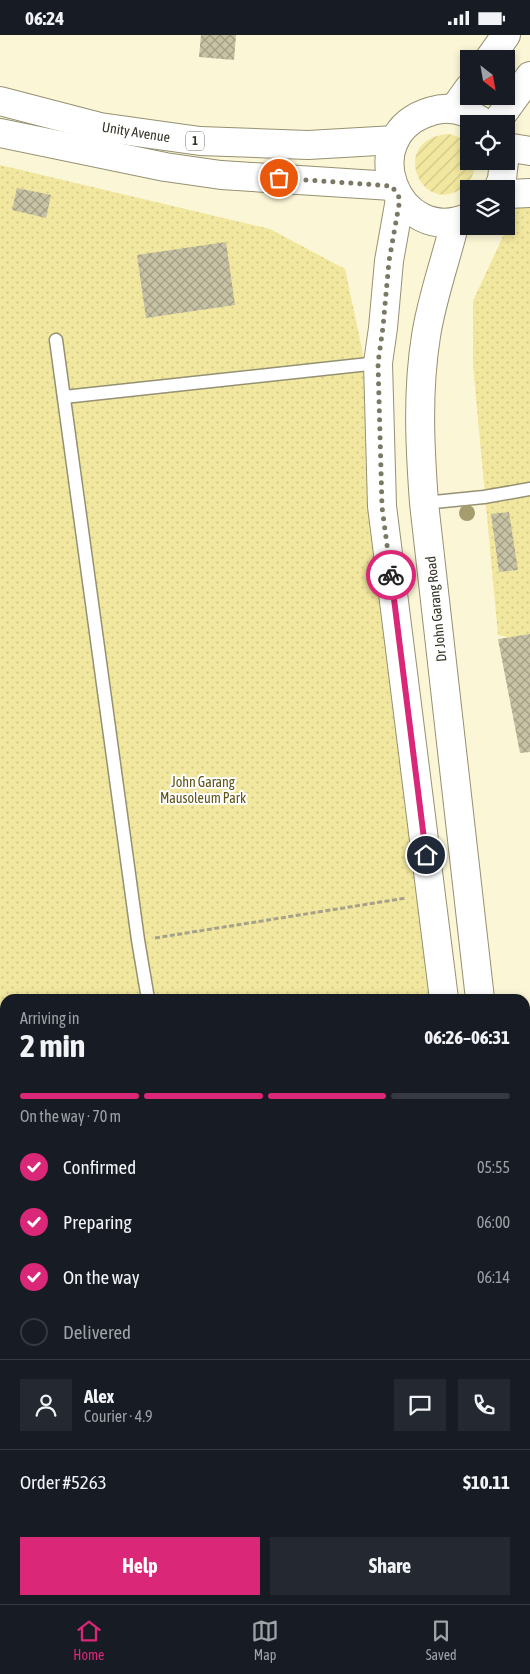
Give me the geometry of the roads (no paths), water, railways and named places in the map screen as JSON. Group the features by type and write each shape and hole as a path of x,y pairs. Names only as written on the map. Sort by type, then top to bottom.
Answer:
{"main road":[{"path":"495,50 506,35"},
{"path":"502,115 530,76"},
{"path":"460,99 442,108 420,114 406,125 395,140 390,155 389,171 396,192 406,207 424,218 444,223 460,220"},
{"name":"Unity Avenue","path":"0,101 100,127 200,141 308,145 395,140"},
{"path":"466,105 474,115"},
{"name":"Unity Avenue","path":"0,133 165,167 221,175 396,192"},
{"path":"515,148 530,151"},
{"path":"396,192 378,363 382,507 443,994"},
{"path":"515,194 530,193"},
{"name":"Dr John Garang Road","path":"460,226 432,304 426,337 420,400 420,449 424,503 479,994"}],"lane":[{"path":"56,340 138,940 147,994"},
{"path":"64,397 378,363"},
{"path":"424,503 484,497 530,489"}],"park label":[{"name":"John Garang Mausoleum Park","path":"203,790"}]}
